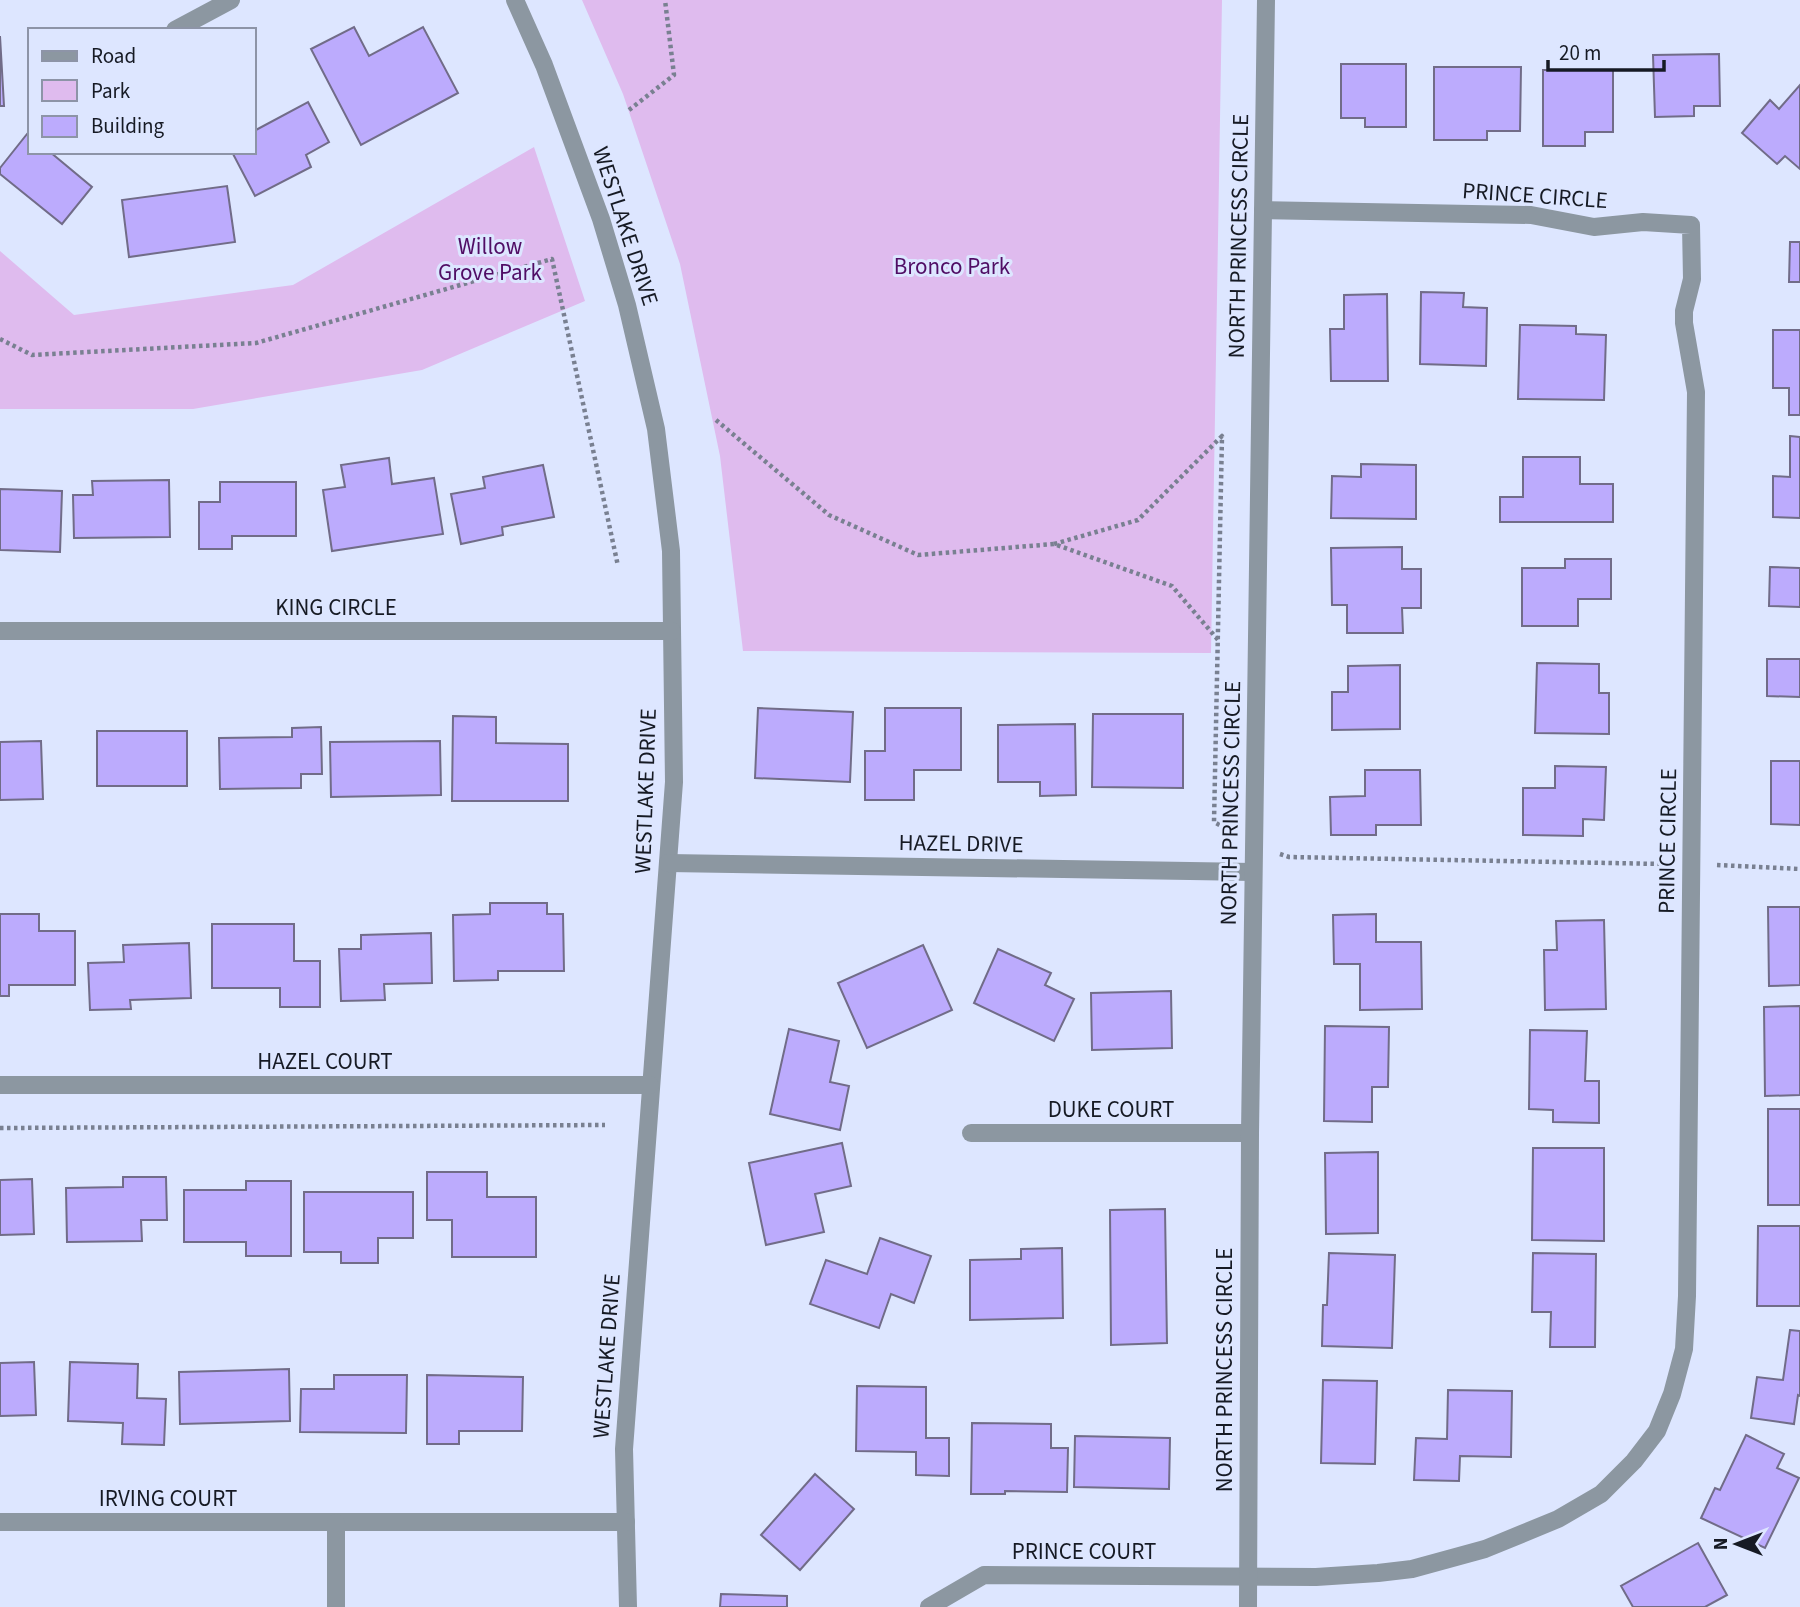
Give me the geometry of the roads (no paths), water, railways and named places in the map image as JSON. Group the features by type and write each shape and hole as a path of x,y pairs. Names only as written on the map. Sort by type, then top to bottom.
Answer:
{"street":[{"path":"179,28 231,0"},
{"name":"WESTLAKE DRIVE","path":"514,0 544,65 592,193 628,305 656,429 671,551 674,782 624,1449 628,1607"},
{"name":"NORTH PRINCESS CIRCLE","path":"1248,1607 1250,1133 1266,0"},
{"name":"PRINCE CIRCLE","path":"1248,1577 1316,1577 1412,1569 1485,1549 1558,1519 1601,1494 1634,1461 1657,1431 1672,1394 1684,1349 1691,864 1696,392 1684,311 1692,279 1691,225 1643,222 1594,227 1531,215 1264,210"},
{"name":"KING CIRCLE","path":"0,631 672,631"},
{"name":"HAZEL DRIVE","path":"668,863 1253,872"},
{"name":"HAZEL COURT","path":"0,1085 650,1085"},
{"name":"DUKE COURT","path":"971,1133 1250,1133"},
{"name":"IRVING COURT","path":"0,1522 626,1522"},
{"path":"336,1523 336,1607"},
{"name":"PRINCE COURT","path":"929,1607 984,1575 1248,1577"}],"park label":[{"name":"Willow Grove Park","path":"490,259"},
{"name":"Bronco Park","path":"952,266"}]}
